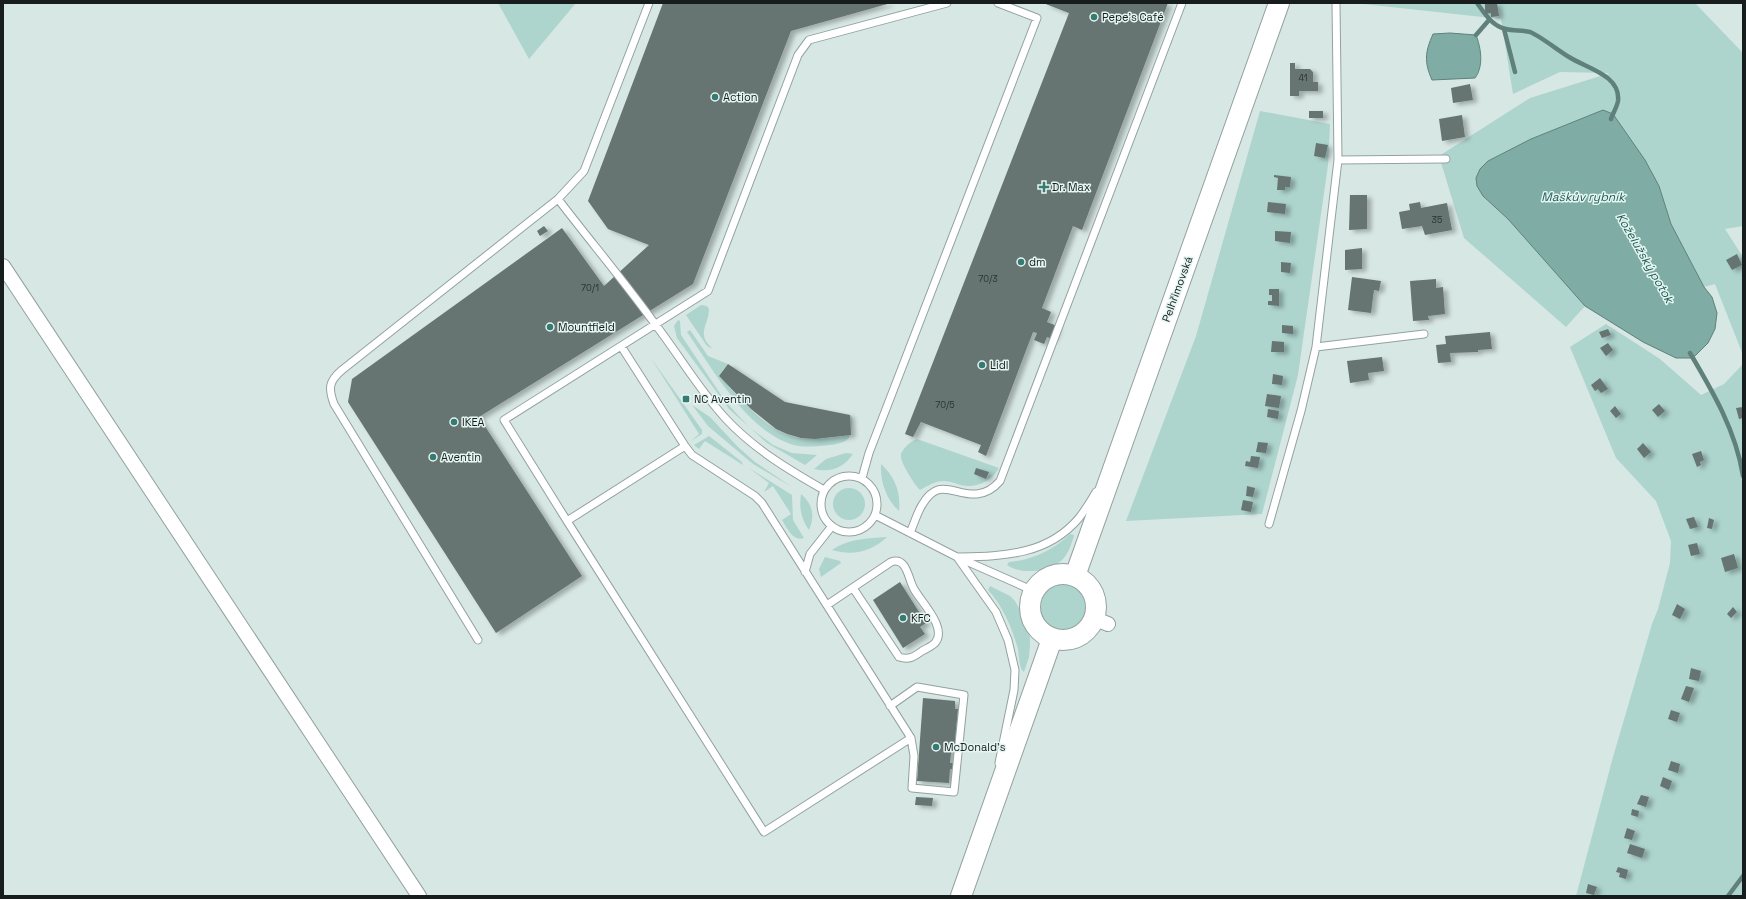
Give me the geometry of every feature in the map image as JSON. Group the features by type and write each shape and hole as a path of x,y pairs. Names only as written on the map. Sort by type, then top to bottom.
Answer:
{"main road":[{"name":"Pelhřimovská","path":"1075,576 1279,3"},
{"path":"1061,574 1075,576 1089,586 1094,593 1101,622 1078,638 1061,640 1052,639 1040,631 1032,619 1030,610 1034,591 1040,583 1048,578 1061,574"},
{"path":"961,896 1052,639"}],"street":[{"path":"3,266 419,896"}],"lane":[{"path":"478,640 334,404 330,393 330,386 334,377 342,370 558,199 584,171 649,3"},
{"path":"911,738 764,832 504,420 708,291 803,46 810,40 947,3"},
{"path":"862,478 881,424 1037,18 998,3"},
{"path":"910,533 922,505 931,494 943,488 976,494 988,491 1000,481 1182,3"},
{"path":"1269,524 1301,411 1316,347 1338,160 1336,3"},
{"path":"1338,160 1446,159"},
{"path":"558,199 655,324 700,387 726,419 754,446 824,490"},
{"path":"1316,347 1424,334"},
{"path":"621,346 692,455 755,496 762,503 805,572 827,605 890,706 911,738 914,756 912,788 954,792 964,695 917,687 890,706"},
{"path":"567,521 685,446"},
{"path":"957,557 1008,555 1027,551 1049,542 1062,533 1078,518 1113,468"},
{"path":"855,476 862,478 869,483 877,498 878,507 875,516 870,523 856,532 843,531 832,526 827,521 821,510 824,490 834,480 840,477 855,476"},
{"path":"875,516 957,557 1034,591"},
{"path":"805,572 810,554 832,526"},
{"path":"957,557 996,612 1008,640 1015,670 1014,690 987,823"},
{"path":"827,605 895,560 901,562 908,572 913,588 939,628 938,637 934,643 914,657 907,659 899,658 853,588"}],"shaded area":[{"path":"498,3 576,3 529,59"},
{"path":"1354,3 1695,3 1743,53 1743,226 1725,229 1743,257 1743,355 1715,284 1704,287 1671,224 1659,186 1645,160 1613,114 1603,110 1531,139 1488,161 1483,196 1508,218 1585,306 1566,327 1464,238 1439,156 1530,98 1610,73 1560,72 1513,94 1501,19"},
{"path":"1260,111 1330,124 1328,165 1298,375 1262,514 1126,521 1196,336"},
{"path":"701,305 707,306 709,309 704,334 708,343 713,349 707,346 686,315"},
{"path":"678,320 680,321 681,335 725,401 748,426 729,409 677,338 674,326"},
{"path":"1606,324 1660,359 1701,395 1724,384 1743,364 1743,896 1576,896 1613,757 1652,624 1658,609 1670,563 1671,541 1656,501 1616,458 1570,347"},
{"path":"690,330 708,356 728,364 719,376 746,405 766,423 777,430 801,438 814,439 850,435 849,438 837,444 807,447 794,445 777,438 761,427 746,413 720,381 687,332"},
{"path":"651,358 702,430 702,434 691,441 699,434"},
{"path":"692,405 710,417 738,447 755,462 792,487 753,464 708,426"},
{"path":"850,415 852,417 852,424 850,434"},
{"path":"750,428 773,445 792,453 817,455 805,465 767,443"},
{"path":"709,436 742,462 743,465 705,441 699,449 694,445"},
{"path":"917,439 999,468 990,479 977,485 965,486 947,481 941,481 920,490 908,473 901,457 905,447"},
{"path":"846,453 853,454 841,466 831,470 814,469 826,459"},
{"path":"881,464 890,474 896,485 899,497 899,511 887,495 883,483"},
{"path":"749,468 792,495 793,520 804,538 797,538 791,534 786,527 782,520 791,514 773,486 764,492 769,483"},
{"path":"849,488 860,493 865,504 860,515 849,520 838,515 833,504 838,493"},
{"path":"801,494 808,502 812,510 812,520 809,530 801,513"},
{"path":"1070,534 1074,536 1069,550 1066,556 1056,565 1042,570 1027,571 1007,565 1009,562 1026,559 1042,553 1057,545"},
{"path":"887,537 875,546 861,551 847,553 832,550 851,541"},
{"path":"825,557 840,561 841,563 821,577 819,569"},
{"path":"1068,584 1080,590 1085,598 1085,616 1080,624 1072,629 1058,630 1046,624 1041,616 1040,602 1046,590 1054,585"},
{"path":"990,586 1010,596 1015,601 1021,612 1030,637 1029,657 1024,672 1020,665 1018,649 1010,625 1003,610 988,590"}],"water":[{"path":"1450,33 1476,35 1481,63 1475,78 1432,80 1426,57 1430,40 1433,34"},
{"name":"Maškův rybník","path":"1603,110 1613,114 1645,160 1659,186 1671,224 1704,287 1712,297 1717,313 1715,329 1708,343 1693,358 1676,358 1643,342 1585,306 1508,219 1483,196 1477,186 1476,178 1480,169 1488,161 1531,139"}],"building":[{"path":"663,3 891,3 791,31 693,284 479,417 582,576 496,633 348,402 352,379 562,228 604,286 649,245 608,229 588,201"},
{"path":"1043,3 1168,3 1082,230 1073,226 1042,308 1051,312 1047,322 1057,326 1053,339 1047,337 1044,344 1034,340 1037,333 1033,332 986,456 978,452 981,445 921,422 913,437 905,434 1069,13"},
{"path":"1497,3 1499,16 1491,17 1491,13 1485,14 1485,4"},
{"path":"1290,63 1295,63 1295,69 1310,69 1313,72 1313,82 1318,82 1318,91 1299,91 1299,96 1290,96"},
{"path":"1470,84 1473,100 1453,103 1451,88"},
{"path":"1309,111 1323,111 1323,118 1309,118"},
{"path":"1462,115 1465,137 1442,141 1439,119"},
{"path":"1316,143 1328,145 1325,158 1314,156"},
{"path":"1274,175 1291,177 1290,187 1285,187 1285,190 1277,190 1278,178 1274,177"},
{"path":"1350,195 1367,195 1367,229 1349,230"},
{"path":"1268,202 1286,204 1285,214 1267,212"},
{"path":"1420,202 1421,208 1447,203 1452,230 1425,235 1422,226 1402,229 1399,212 1410,210 1409,204"},
{"path":"544,226 548,231 540,236 537,231"},
{"path":"1275,231 1291,232 1290,243 1275,241"},
{"path":"1362,248 1362,269 1345,270 1345,250"},
{"path":"1737,254 1742,265 1732,270 1726,260"},
{"path":"1281,262 1291,263 1290,273 1281,272"},
{"path":"1352,277 1381,281 1379,291 1374,290 1371,313 1348,310"},
{"path":"1436,279 1436,288 1443,287 1445,314 1428,316 1429,320 1413,321 1410,281"},
{"path":"1269,289 1279,289 1279,306 1268,305 1268,301 1272,301 1272,295 1269,295"},
{"path":"1282,325 1293,326 1293,334 1282,333"},
{"path":"1608,329 1611,335 1602,338 1599,332"},
{"path":"1490,332 1492,349 1478,350 1478,352 1450,353 1451,362 1438,363 1436,345 1446,344 1445,336"},
{"path":"1272,341 1284,342 1284,352 1271,352"},
{"path":"1608,343 1613,350 1606,356 1600,348"},
{"path":"1382,357 1384,371 1368,373 1369,380 1350,383 1347,361"},
{"path":"728,364 785,402 850,415 851,435 815,439 801,438 776,429 751,409 719,376"},
{"path":"1273,374 1283,376 1282,385 1272,384"},
{"path":"1600,378 1608,389 1601,393 1598,389 1595,391 1591,385"},
{"path":"1267,394 1281,396 1279,408 1265,406"},
{"path":"1659,404 1665,411 1658,417 1652,410"},
{"path":"1615,406 1621,414 1616,418 1610,411"},
{"path":"1743,407 1743,418 1739,419 1736,408"},
{"path":"1268,409 1279,411 1278,419 1267,417"},
{"path":"1258,442 1268,443 1266,453 1256,452"},
{"path":"1643,443 1651,452 1644,458 1637,449"},
{"path":"1701,451 1704,460 1700,462 1701,465 1697,467 1692,454"},
{"path":"1251,456 1260,457 1258,468 1245,466 1246,461 1250,462"},
{"path":"976,468 989,472 986,479 974,474"},
{"path":"1247,486 1255,488 1253,497 1246,496"},
{"path":"1243,500 1253,502 1251,512 1241,510"},
{"path":"1694,517 1698,527 1690,529 1686,519"},
{"path":"1709,518 1714,520 1712,529 1707,528"},
{"path":"1697,543 1700,554 1691,556 1688,545"},
{"path":"1734,554 1738,568 1725,572 1721,558"},
{"path":"900,582 926,623 920,627 925,634 903,648 873,600"},
{"path":"1677,604 1685,609 1680,619 1672,615"},
{"path":"1733,607 1737,612 1731,618 1727,614"},
{"path":"1691,668 1701,671 1699,681 1689,679"},
{"path":"1686,686 1694,688 1689,702 1681,699"},
{"path":"923,698 955,701 955,709 958,709 955,743 952,743 950,763 953,763 953,769 950,769 949,783 917,781"},
{"path":"1671,710 1680,713 1677,722 1668,719"},
{"path":"1671,761 1680,764 1678,773 1668,770"},
{"path":"1663,777 1672,781 1669,790 1660,786"},
{"path":"1641,795 1649,797 1646,807 1637,804"},
{"path":"916,797 933,798 932,806 915,805"},
{"path":"1632,809 1639,811 1638,817 1631,815"},
{"path":"1627,828 1635,831 1632,840 1624,838"},
{"path":"1630,844 1645,849 1642,858 1627,853"},
{"path":"1618,867 1628,870 1626,879 1619,877 1620,873 1616,872"},
{"path":"1588,884 1597,887 1594,895 1586,893"}],"waterway":[{"name":"Koželužský potok","path":"1477,3 1489,19 1497,25 1506,29 1530,32 1569,57 1601,73 1608,79 1614,85 1617,92 1618,101 1611,119"},
{"path":"1476,35 1489,20"},
{"path":"1504,29 1515,72"},
{"name":"Koželužský potok","path":"1690,353 1715,397 1729,428 1740,459 1743,476"},
{"name":"Koželužský potok","path":"1728,896 1743,876"}],"place":[{"name":"Pepe's Café","path":"1094,17"},
{"name":"Action","path":"715,97"},
{"name":"Dr. Max","path":"1044,187"},
{"name":"dm","path":"1021,262"},
{"name":"Mountfield","path":"550,327"},
{"name":"Lidl","path":"982,365"},
{"name":"NC Aventin","path":"686,399"},
{"name":"IKEA","path":"454,422"},
{"name":"Aventin","path":"433,457"},
{"name":"KFC","path":"903,618"},
{"name":"McDonald's","path":"936,747"}]}
